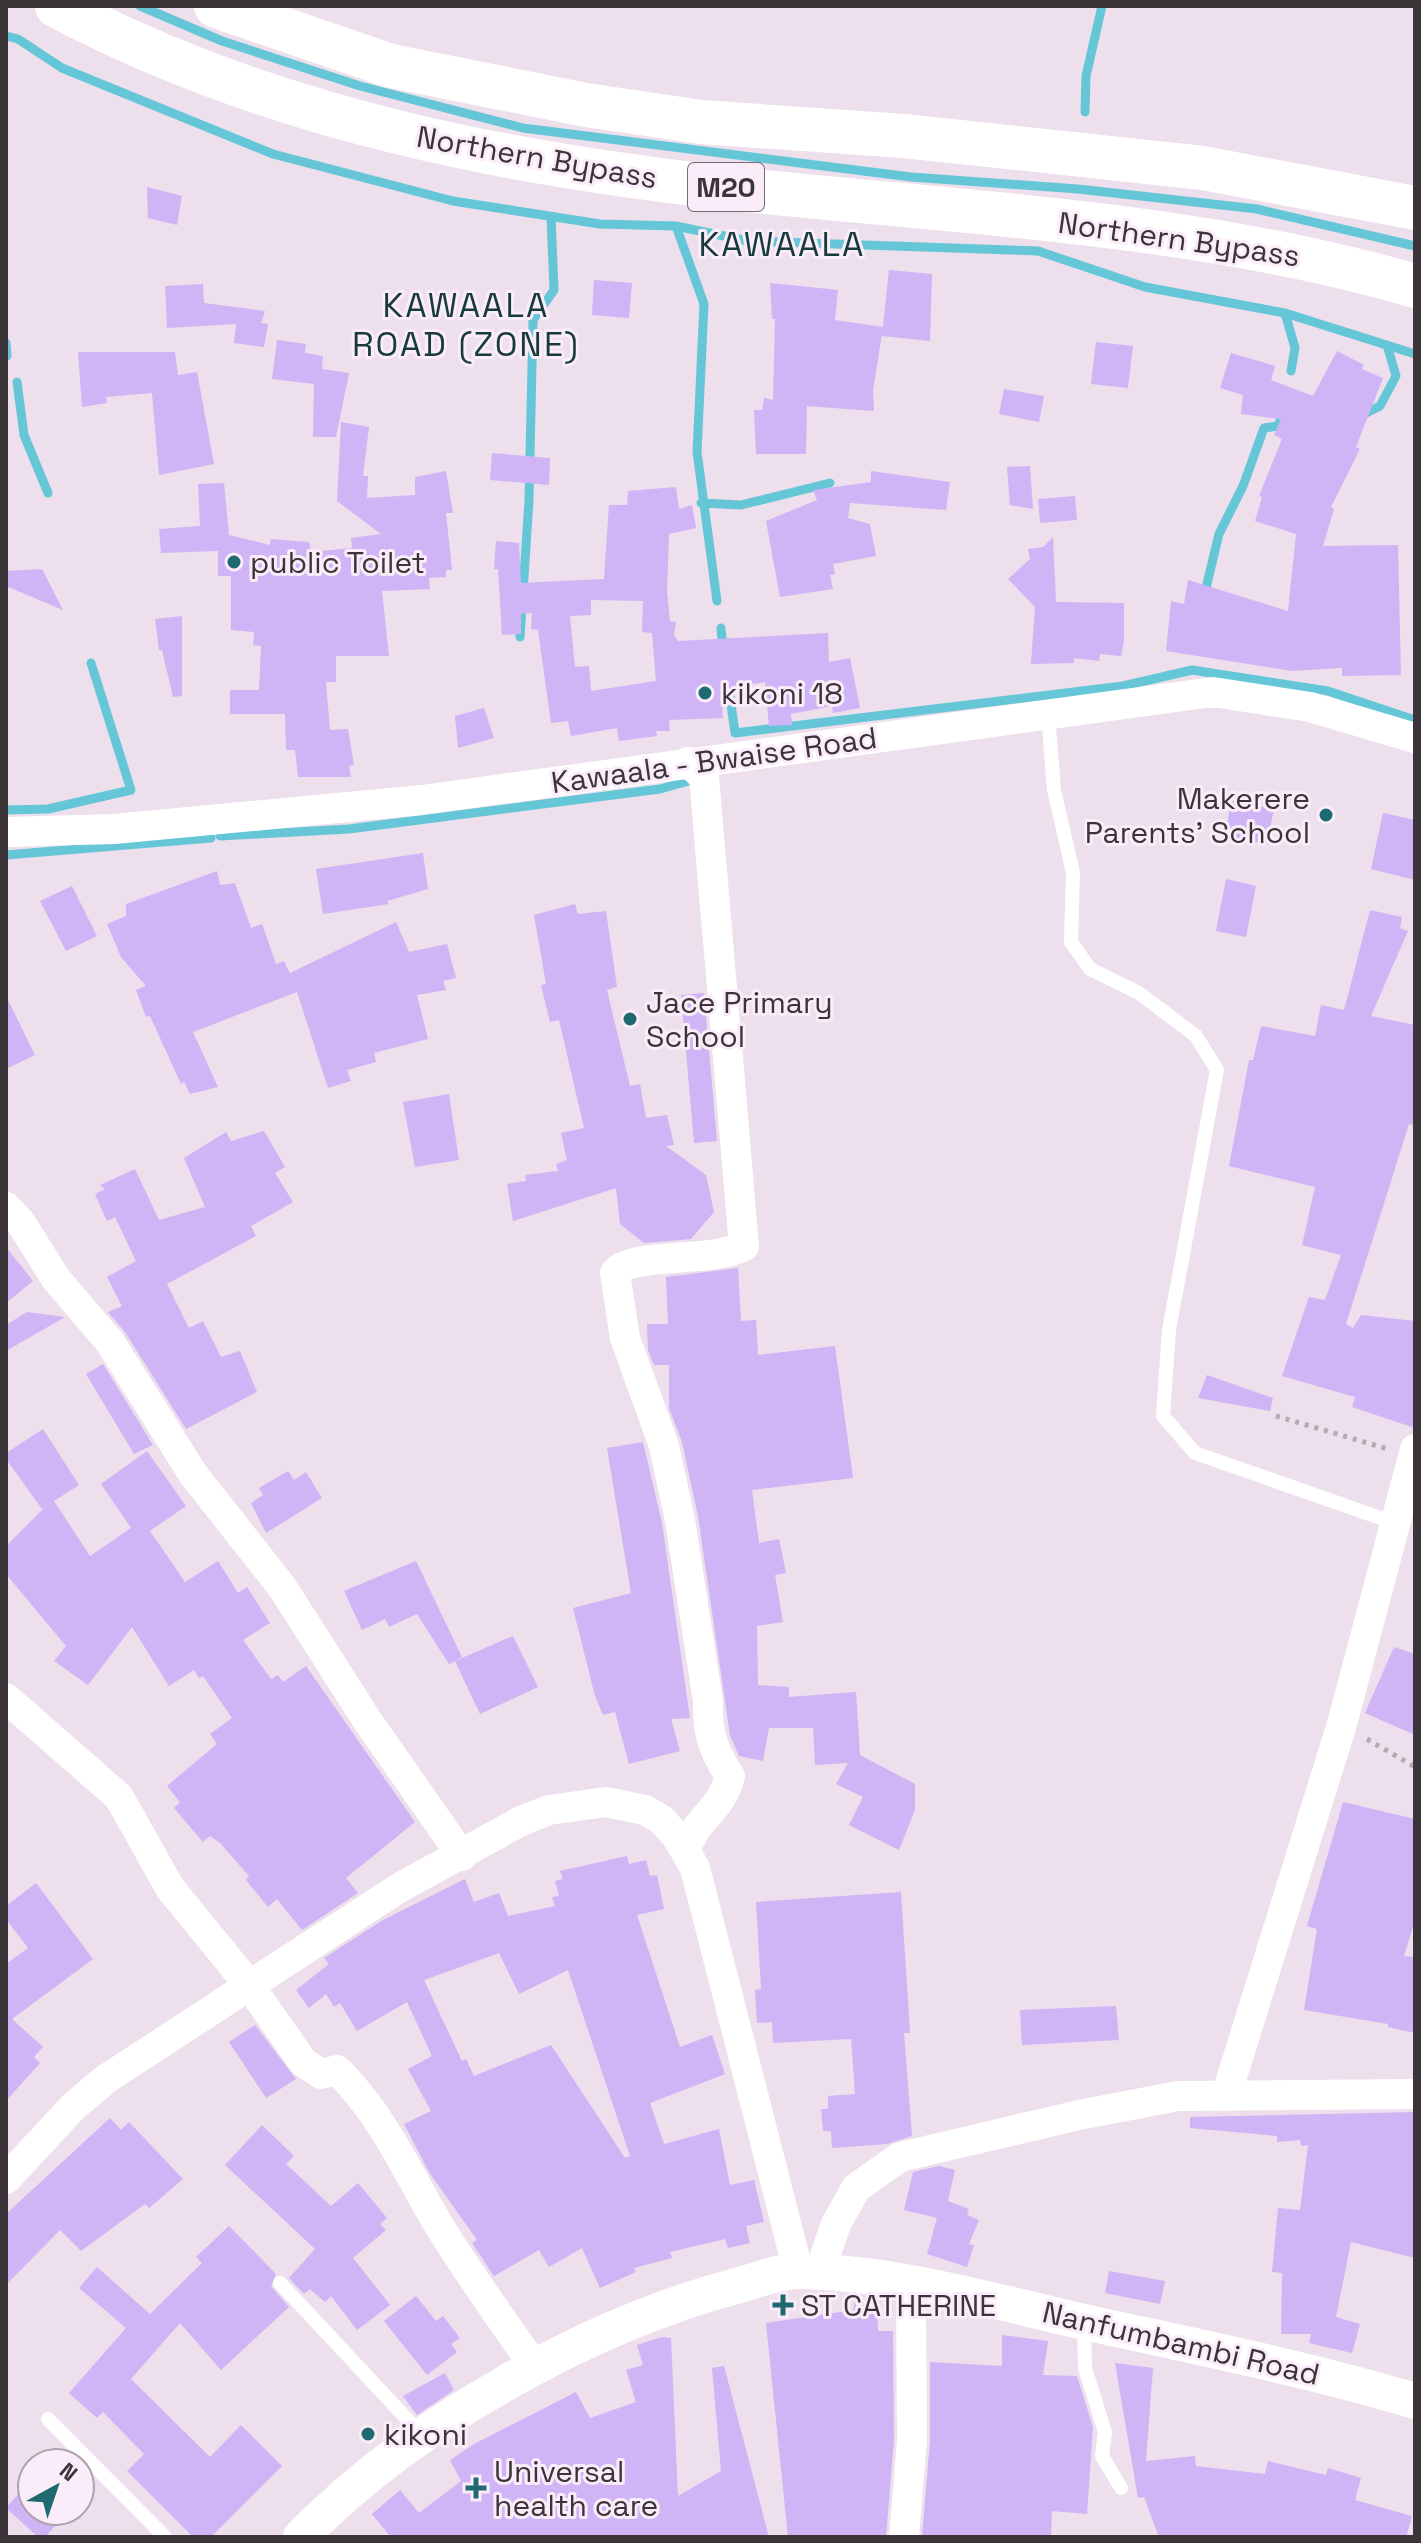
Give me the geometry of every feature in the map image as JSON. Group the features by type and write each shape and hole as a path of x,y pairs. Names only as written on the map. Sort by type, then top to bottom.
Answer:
{"highway":[{"name":"Northern Bypass","path":"57,6 155,51 257,90 369,126 458,147 550,164 756,191 931,206 1110,227 1330,261 1415,286"},
{"name":"Northern Bypass","path":"216,6 391,66 586,105 701,122 904,136 1203,168 1414,208"}],"street":[{"name":"Kawaala - Bwaise Road","path":"6,832 114,829 422,800 1213,692 1310,707 1415,738"},
{"path":"686,1851 690,1835 724,1797 730,1776 717,1757 707,1728 708,1701 677,1505 657,1420 625,1338 615,1273 627,1264 704,1258 733,1252 744,1246 704,777 688,762"},
{"path":"6,1207 21,1223 56,1279 110,1342 193,1474 282,1587 359,1708 462,1856"},
{"path":"1226,2096 1342,1724 1413,1453"},
{"path":"6,1698 119,1797 170,1888 249,1985 303,2062 321,2074 337,2070 369,2105 440,2226 535,2367"},
{"path":"6,2179 74,2106 106,2079 406,1884 521,1821 549,1810 606,1802 627,1804 662,1820 695,1868 808,2272"},
{"path":"808,2272 856,2188 900,2157 1079,2115 1178,2096 1415,2094"},
{"name":"Nanfumbambi Road","path":"301,2537 324,2514 421,2435 535,2367 685,2300 808,2272 911,2282 1330,2376 1415,2401"},
{"path":"904,2537 912,2440 911,2282"}],"lane":[{"path":"1048,715 1054,790 1073,873 1071,942 1090,969 1139,993 1196,1036 1217,1070 1169,1330 1163,1416 1195,1453 1395,1523"},
{"path":"280,2283 421,2435"},
{"path":"1084,2322 1085,2368 1105,2432 1102,2456 1121,2488"},
{"path":"48,2419 165,2537"}],"path":[{"path":"1276,1416 1413,1453"},
{"path":"1342,1724 1415,1767"}],"building":[{"path":"147,187 182,196 177,225 148,218"},
{"path":"889,270 932,274 930,341 882,336"},
{"path":"594,280 632,283 629,318 592,315"},
{"path":"770,283 838,290 835,320 883,327 873,391 874,411 807,406 806,454 756,454 754,410 762,410 764,398 773,400 775,319 772,319"},
{"path":"203,284 204,303 265,311 261,323 268,324 264,347 234,343 236,324 167,328 165,286"},
{"path":"277,340 306,344 305,353 323,356 322,369 349,373 336,437 313,437 314,384 272,379"},
{"path":"1096,342 1133,346 1128,388 1091,384"},
{"path":"1337,351 1364,365 1362,369 1383,378 1356,447 1360,449 1331,507 1334,509 1323,546 1398,545 1401,675 1342,676 1342,668 1292,671 1166,651 1171,601 1184,604 1188,580 1288,611 1296,534 1255,521 1262,497 1259,496 1282,439 1274,435 1281,419 1241,414 1243,395 1220,388 1231,353 1275,366 1271,380 1313,396"},
{"path":"78,352 175,352 178,375 197,372 214,464 159,475 152,393 106,397 107,403 82,407"},
{"path":"1004,389 1044,396 1039,422 999,414"},
{"path":"341,422 369,427 363,476 368,476 367,498 415,495 415,477 446,471 453,513 446,513 452,570 446,570 446,577 429,578 430,589 382,591 389,656 336,656 336,682 326,682 330,730 348,729 354,765 349,766 351,777 298,777 295,750 286,750 285,714 230,714 230,690 259,690 261,646 253,645 254,632 231,630 231,576 218,576 218,551 161,553 159,529 200,526 198,484 224,483 229,535 270,545 271,539 309,542 311,552 352,548 351,538 381,534 337,501"},
{"path":"492,453 550,458 549,485 490,480"},
{"path":"1030,466 1033,509 1010,505 1007,467"},
{"path":"871,471 950,482 946,510 850,503 848,518 870,524 876,556 833,564 835,574 830,575 833,589 780,597 766,521 817,500 813,490 871,482"},
{"path":"676,487 679,509 692,505 696,528 669,534 667,591 670,621 676,622 674,635 678,641 828,633 829,662 850,658 860,708 833,713 832,706 791,714 792,725 769,726 765,682 721,689 723,718 669,720 670,731 656,731 657,736 619,741 617,728 571,736 568,721 551,723 538,630 531,629 532,613 521,614 521,634 502,635 498,569 494,569 496,541 519,543 521,583 604,579 609,505 627,505 628,491","holes":["591,600 643,601 642,632 652,633 656,681 591,691 589,666 575,667 570,616 591,615"]},
{"path":"1075,496 1077,520 1040,523 1038,499"},
{"path":"1053,537 1056,602 1124,603 1121,656 1100,654 1099,661 1074,658 1074,663 1031,664 1035,607 1008,579 1030,559 1028,549 1043,547"},
{"path":"42,569 63,610 6,586 6,571"},
{"path":"182,616 182,696 173,697 162,650 159,650 155,619"},
{"path":"484,708 494,738 458,748 455,716"},
{"path":"1231,801 1274,809 1267,844 1225,836"},
{"path":"1383,813 1415,820 1415,880 1371,869"},
{"path":"423,853 428,889 387,901 389,904 323,914 316,869"},
{"path":"217,871 220,885 235,883 251,928 262,924 276,964 284,961 291,976 290,973 396,922 409,952 447,944 456,978 443,981 446,990 417,995 428,1039 374,1053 376,1062 347,1070 351,1081 328,1088 297,992 193,1032 218,1087 190,1094 184,1082 181,1084 150,1016 146,1017 136,990 146,986 121,957 107,924 126,916 126,904"},
{"path":"1226,879 1256,886 1246,937 1216,931"},
{"path":"72,886 97,936 66,951 40,901"},
{"path":"575,904 578,914 606,911 617,987 607,990 630,1086 640,1084 646,1118 667,1115 674,1145 666,1146 706,1175 714,1212 691,1239 644,1243 620,1224 616,1188 513,1221 507,1184 526,1181 525,1175 558,1171 556,1164 567,1160 561,1133 584,1128 559,1020 550,1022 541,985 546,984 534,915"},
{"path":"1370,910 1402,917 1400,928 1408,931 1371,1016 1415,1025 1415,1125 1409,1124 1346,1324 1353,1328 1361,1315 1415,1321 1415,1428 1352,1407 1355,1397 1282,1376 1309,1297 1325,1300 1341,1255 1302,1245 1315,1187 1229,1166 1249,1060 1253,1060 1261,1026 1315,1036 1321,1005 1344,1010"},
{"path":"704,993 717,1141 694,1143 681,995"},
{"path":"6,996 35,1055 6,1069"},
{"path":"449,1094 459,1160 415,1167 403,1102"},
{"path":"264,1131 285,1167 275,1173 293,1202 251,1226 256,1236 167,1284 189,1328 203,1321 221,1357 240,1351 257,1392 186,1429 125,1332 108,1312 122,1306 107,1277 136,1261 115,1217 107,1221 95,1194 105,1189 100,1185 135,1169 159,1220 205,1207 184,1158 226,1132 231,1141"},
{"path":"6,1247 33,1281 6,1303"},
{"path":"738,1268 741,1321 756,1320 758,1355 835,1346 853,1478 752,1490 759,1543 779,1539 786,1573 775,1575 783,1622 757,1626 758,1685 789,1687 789,1697 856,1692 860,1755 915,1784 915,1810 899,1850 849,1825 863,1797 836,1784 848,1763 815,1765 813,1728 769,1728 763,1761 739,1756 730,1735 698,1516 682,1442 669,1408 669,1365 654,1365 648,1350 647,1324 668,1324 666,1277"},
{"path":"27,1312 65,1317 6,1351 6,1325"},
{"path":"103,1364 153,1445 134,1454 86,1374"},
{"path":"1207,1375 1273,1398 1270,1411 1198,1398"},
{"path":"43,1429 79,1485 54,1501 90,1556 131,1528 101,1484 147,1451 186,1506 150,1531 185,1582 218,1561 238,1593 247,1587 270,1623 243,1640 271,1679 278,1675 283,1682 306,1666 415,1822 346,1878 358,1893 302,1930 277,1899 268,1907 246,1880 249,1876 220,1843 210,1836 203,1842 174,1808 180,1802 167,1786 217,1744 210,1734 232,1718 203,1676 199,1678 194,1670 169,1686 132,1627 88,1685 54,1661 66,1646 6,1574 6,1546 47,1505 42,1509 6,1459 6,1453"},
{"path":"643,1442 662,1523 690,1718 671,1719 680,1751 629,1764 615,1712 603,1715 595,1696 573,1608 631,1593 607,1448"},
{"path":"288,1471 294,1480 306,1472 322,1498 266,1533 251,1503 263,1495 259,1488"},
{"path":"416,1561 462,1657 449,1664 417,1614 389,1627 385,1619 362,1630 344,1591"},
{"path":"513,1636 538,1687 480,1714 455,1661"},
{"path":"1394,1647 1415,1654 1415,1735 1365,1713"},
{"path":"1343,1802 1415,1819 1415,1920 1404,1956 1415,1957 1415,2033 1388,2027 1388,2024 1304,2010 1317,1929 1307,1926"},
{"path":"627,1856 629,1864 646,1860 650,1876 657,1875 664,1909 637,1915 680,2047 712,2035 725,2074 650,2103 664,2144 719,2129 730,2185 754,2180 764,2222 746,2226 750,2243 728,2248 725,2239 670,2252 672,2258 634,2268 636,2272 600,2288 582,2248 549,2267 539,2250 494,2276 472,2243 477,2240 429,2172 404,2124 431,2111 408,2069 432,2056 407,2002 357,2031 340,2003 334,2007 326,1994 309,2008 296,1990 329,1964 324,1958 383,1920 465,1879 474,1902 499,1893 508,1916 555,1906 552,1897 559,1896 555,1881 563,1879 560,1871","holes":["499,1953 519,1994 568,1970 630,2156 625,2158 551,2045 474,2076 466,2059 462,2061 424,1980"]},
{"path":"36,1883 93,1959 12,2019 43,2047 34,2057 40,2063 6,2101 6,1964 28,1948 6,1919 6,1906"},
{"path":"901,1892 910,2033 904,2033 912,2136 887,2144 832,2148 831,2131 823,2131 821,2109 828,2109 828,2096 855,2094 851,2039 773,2043 772,2022 757,2023 755,1990 761,1989 756,1902"},
{"path":"1116,2006 1119,2040 1022,2045 1020,2010"},
{"path":"255,2025 296,2079 266,2098 229,2042"},
{"path":"1415,2112 1415,2258 1351,2242 1336,2317 1360,2324 1352,2353 1309,2343 1311,2334 1281,2334 1282,2273 1272,2272 1278,2208 1300,2210 1308,2145 1301,2146 1300,2140 1277,2142 1277,2136 1190,2128 1190,2117"},
{"path":"110,2118 121,2130 129,2122 183,2179 149,2208 145,2204 81,2251 60,2230 6,2285 6,2214"},
{"path":"262,2125 294,2156 286,2164 331,2206 358,2183 387,2218 380,2224 386,2230 353,2258 390,2305 357,2330 331,2296 325,2302 310,2289 304,2294 289,2278 315,2249 225,2165"},
{"path":"939,2166 955,2170 948,2201 969,2209 967,2215 979,2220 969,2244 974,2245 967,2267 927,2254 937,2218 904,2210 913,2172"},
{"path":"229,2226 276,2274 271,2286 289,2307 221,2370 180,2323 131,2379 210,2457 241,2425 282,2466 211,2537 193,2537 127,2471 144,2454 103,2412 97,2418 69,2393 126,2328 79,2288 97,2267 150,2314 202,2263 196,2257"},
{"path":"1109,2271 1165,2281 1160,2304 1105,2293"},
{"path":"416,2296 436,2321 443,2316 460,2338 451,2344 457,2352 427,2375 384,2321"},
{"path":"854,2303 877,2303 878,2331 893,2331 894,2439 886,2537 788,2537 766,2323 854,2310"},
{"path":"1002,2335 1048,2341 1043,2375 1077,2376 1093,2427 1087,2514 1052,2511 1051,2537 922,2537 930,2441 930,2362 1002,2366"},
{"path":"662,2337 671,2338 678,2496 721,2471 712,2368 724,2366 769,2537 387,2537 389,2535 372,2514 400,2490 419,2513 461,2481 450,2460 476,2443 576,2392 590,2418 636,2402 626,2370 643,2365 637,2345"},
{"path":"1115,2363 1153,2368 1146,2461 1195,2456 1196,2466 1265,2474 1268,2461 1326,2475 1328,2468 1361,2478 1355,2500 1412,2516 1406,2537 1159,2537 1144,2497 1138,2498"},
{"path":"445,2373 454,2390 417,2415 403,2396"},
{"path":"16,2496 16,2517 6,2508"},
{"path":"27,2527 54,2527 45,2537 38,2537"}],"waterway":[{"path":"140,6 222,41 360,86 523,128 911,177 1078,189 1257,209 1415,246"},
{"path":"1085,112 1086,76 1102,6"},
{"path":"6,36 18,39 62,68 273,154 453,201 600,224 676,226 748,241 1038,251 1145,287 1285,313 1415,354"},
{"path":"520,637 529,500 533,320 554,290 551,217"},
{"path":"676,226 704,304 697,452 717,601"},
{"path":"1285,313 1295,348 1291,371"},
{"path":"6,343 7,356"},
{"path":"1362,415 1380,406 1396,376 1387,345"},
{"path":"17,382 24,435 48,493"},
{"path":"1204,596 1219,534 1243,486 1264,428 1278,426 1285,408"},
{"path":"701,503 741,505 830,483"},
{"path":"721,628 723,649"},
{"path":"6,810 48,809 131,790 91,663"},
{"path":"727,676 735,733 1123,686 1192,670 1328,691 1415,720"},
{"path":"220,836 349,829 660,789 696,779"},
{"path":"6,855 211,838"}],"place":[{"name":"public Toilet","path":"234,562"},
{"name":"kikoni 18","path":"705,693"},
{"name":"Makerere Parents' School","path":"1326,815"},
{"name":"Jace Primary School","path":"630,1019"},
{"name":"ST CATHERINE","path":"783,2305"},
{"name":"kikoni","path":"368,2434"},
{"name":"Universal health care","path":"476,2488"}],"district":[{"name":"KAWAALA","path":"782,244"},
{"name":"KAWAALA ROAD (ZONE)","path":"466,324"}]}
